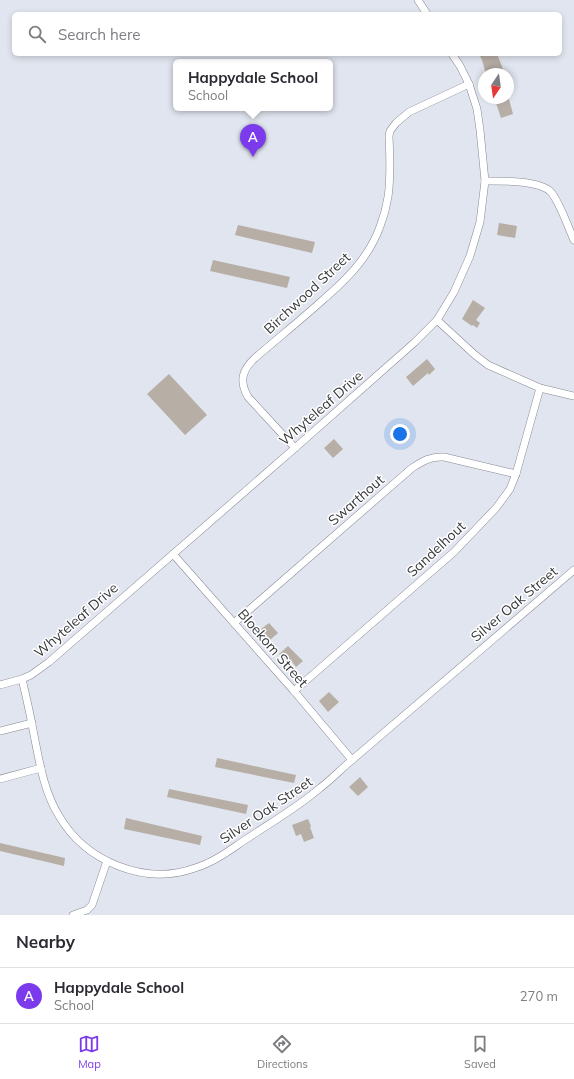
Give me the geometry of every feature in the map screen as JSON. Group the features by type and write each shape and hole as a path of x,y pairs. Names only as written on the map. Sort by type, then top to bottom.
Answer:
{"street":[{"path":"418,0 426,12"},
{"name":"Whyteleaf Drive","path":"0,685 22,680 49,662 295,448 415,342 437,320 454,292 470,256 480,222 485,181 477,109 469,84 453,56"},
{"name":"Birchwood Street","path":"295,448 248,397 244,391 243,385 244,372 255,358 340,285 359,265 366,254 383,218 388,198 390,180 389,136 390,131 396,122 409,112 469,84"},
{"path":"485,181 524,182 544,187 554,197 574,240"},
{"path":"437,320 481,360 540,388 574,396"},
{"name":"Sandelhout","path":"294,691 454,552 496,508 510,489 516,474 540,388"},
{"name":"Swarthout","path":"234,623 412,468 421,462 434,457 444,457 516,474"},
{"name":"Bloekom Street","path":"174,554 294,691 352,760"},
{"name":"Silver Oak Street","path":"22,680 47,792 59,817 70,832 87,849 120,867 141,873 167,874 182,872 201,866 224,854 320,789 574,570"},
{"path":"0,731 32,723"},
{"path":"0,779 41,768"},
{"path":"73,915 88,910 92,905 107,861"}],"building":[{"path":"480,56 498,56 503,68 484,68"},
{"path":"496,104 510,104 513,114 501,118"},
{"path":"499,223 517,226 515,238 497,235"},
{"path":"238,225 315,242 312,253 235,235"},
{"path":"213,260 290,277 287,288 210,271"},
{"path":"473,300 485,308 476,320 480,323 477,328 462,319"},
{"path":"427,359 435,369 413,386 406,377"},
{"path":"169,374 207,415 185,435 147,394"},
{"path":"334,439 343,449 333,458 324,448"},
{"path":"269,623 278,633 270,640 261,629"},
{"path":"288,646 303,661 296,667 290,659 286,662 279,654"},
{"path":"329,692 339,702 328,712 319,701"},
{"path":"217,758 296,775 294,783 215,767"},
{"path":"360,777 368,787 358,796 349,787"},
{"path":"169,789 248,805 246,814 167,797"},
{"path":"126,818 202,836 200,845 124,829"},
{"path":"308,819 314,838 304,842 301,834 296,836 292,825"},
{"path":"0,843 65,858 64,866 0,851"}],"place":[{"name":"Happydale School","path":"253,157"}]}
